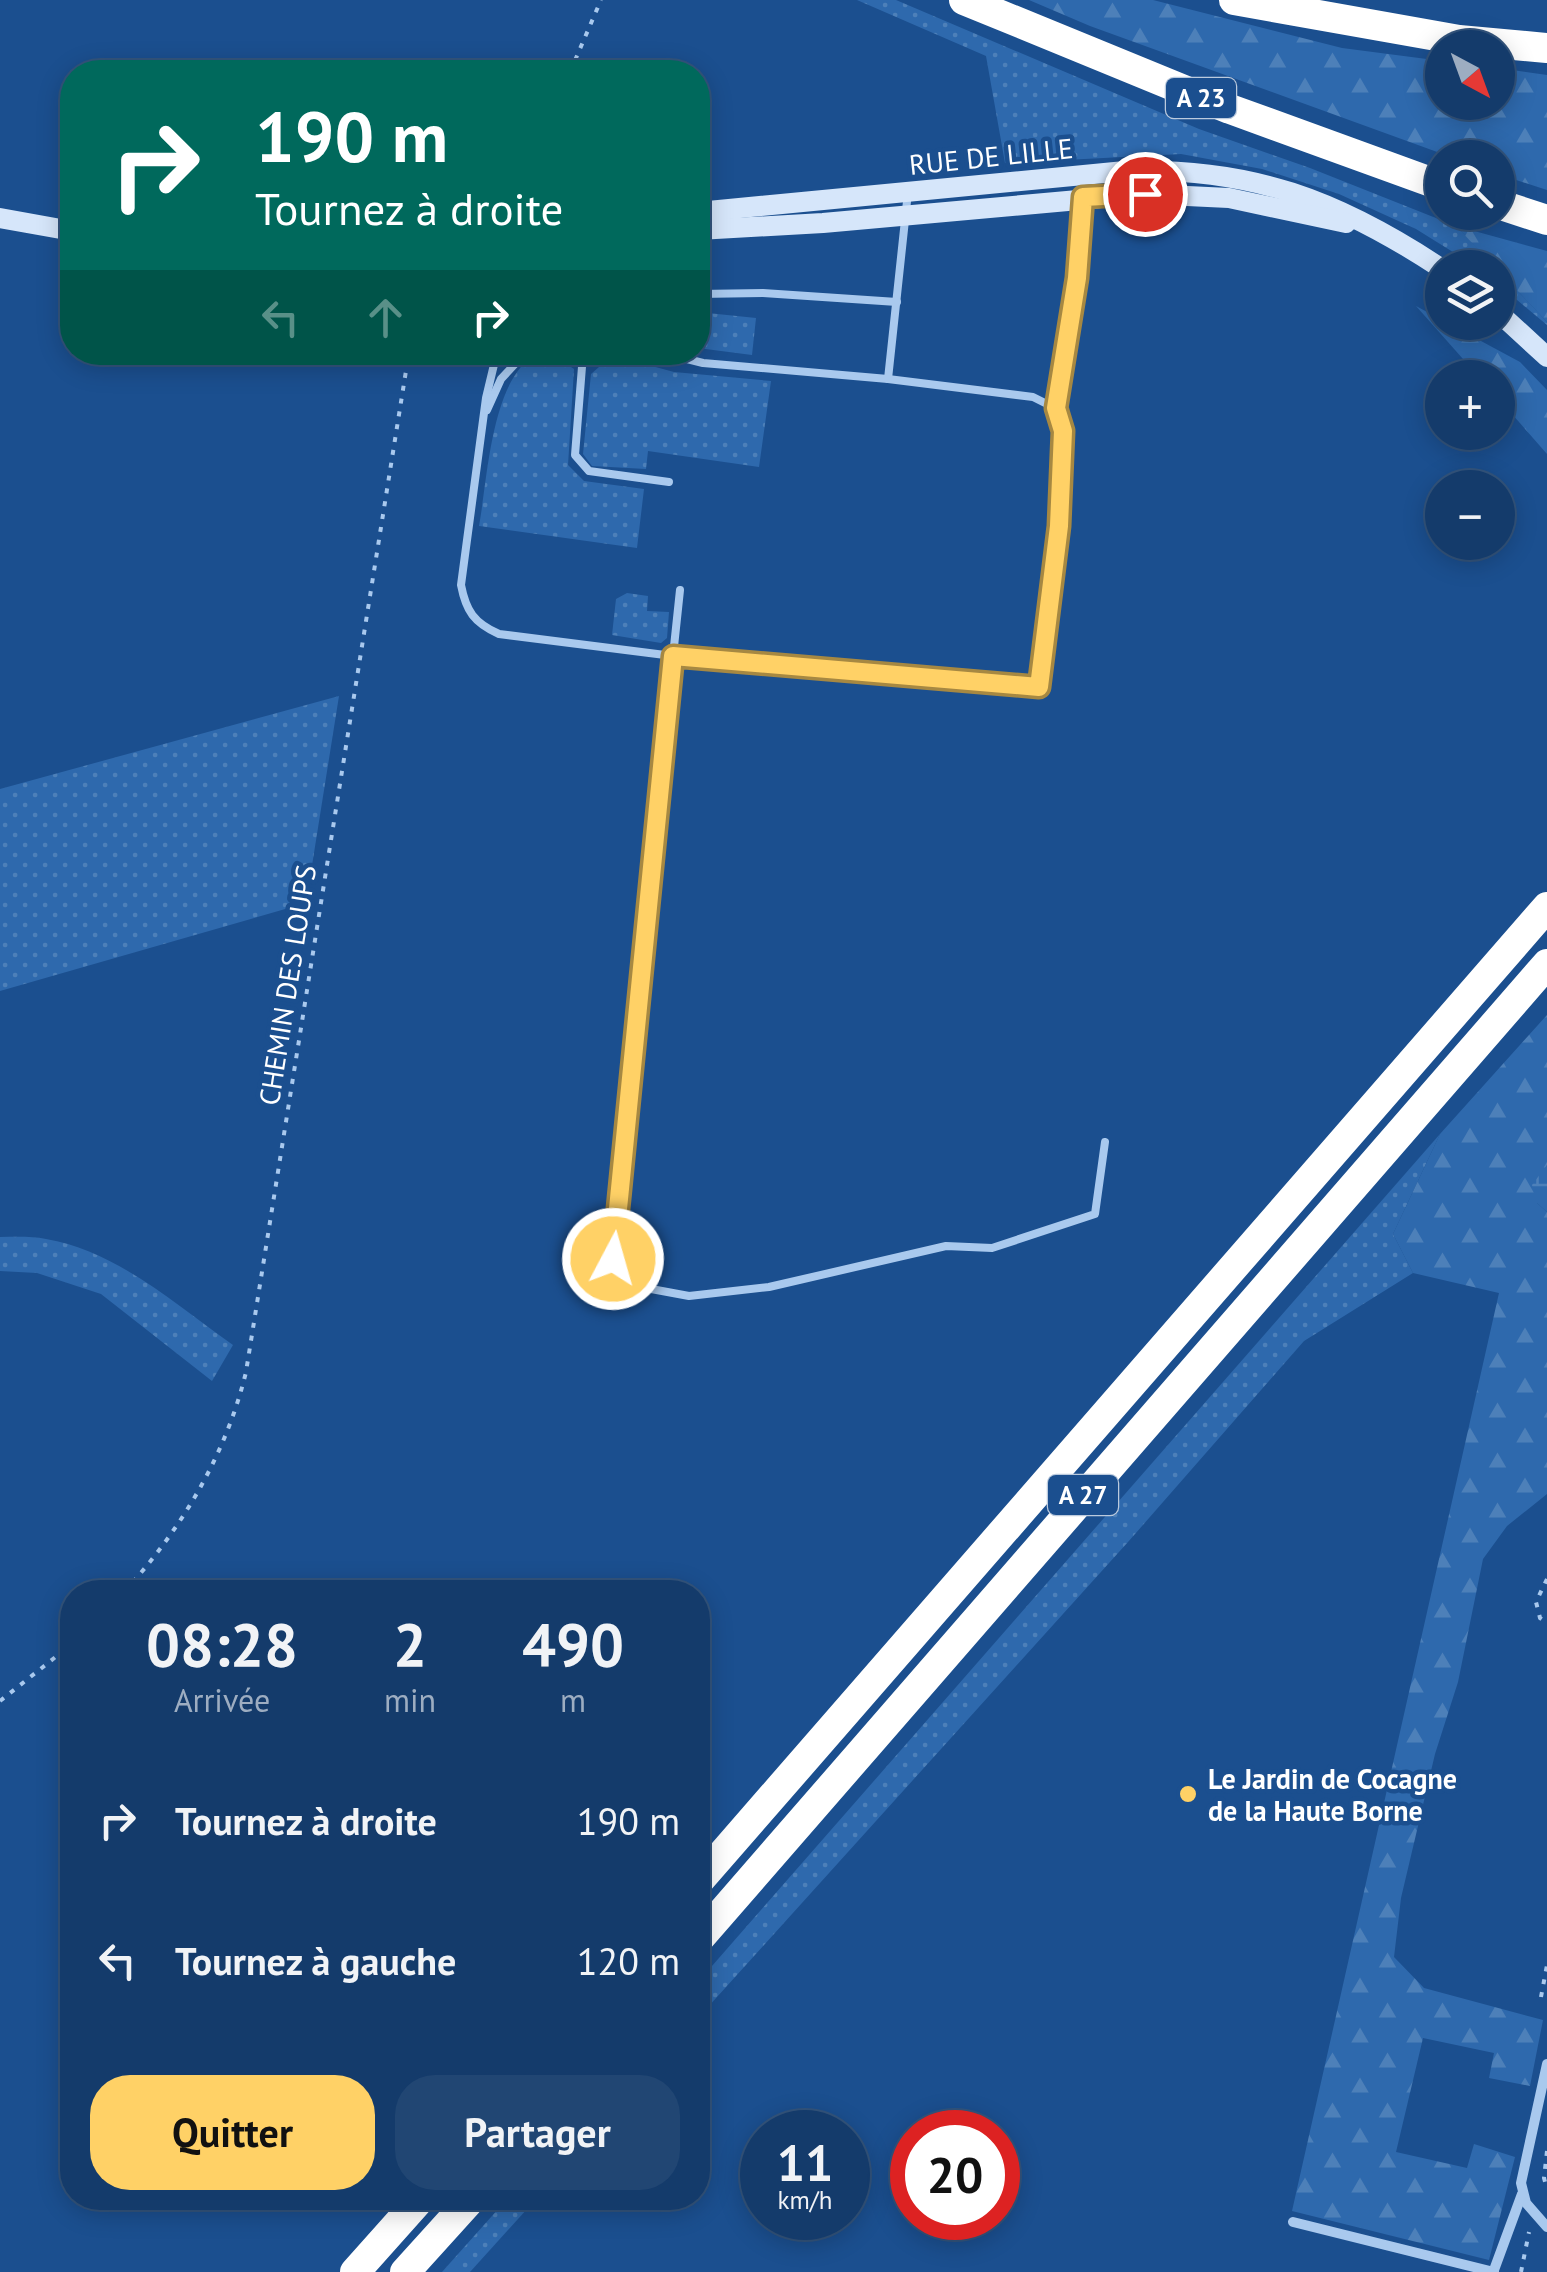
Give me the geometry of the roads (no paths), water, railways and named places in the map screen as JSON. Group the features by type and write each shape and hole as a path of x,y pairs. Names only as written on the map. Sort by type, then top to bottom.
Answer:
{"highway":[{"name":"A 23","path":"964,0 1230,109 1425,180"},
{"path":"1234,0 1423,34 1547,48"},
{"path":"1515,210 1547,220"},
{"name":"A 27","path":"710,1868 1547,907"},
{"name":"A 27","path":"710,1926 1547,964"},
{"path":"1470,1051 1547,975"},
{"path":"355,2272 410,2210"},
{"path":"405,2272 461,2210"}],"main road":[{"name":"RUE DE LILLE","path":"710,211 1124,171 1206,173 1315,198 1352,214 1425,259"},
{"name":"RUE DE LILLE","path":"710,229 1083,197 1164,194 1229,198 1334,219 1398,242"},
{"path":"0,218 60,229"},
{"path":"1515,328 1547,357"}],"street":[{"path":"1293,2222 1494,2271 1522,2193 1522,2170 1547,2064"},
{"path":"1522,2193 1532,2212 1547,2227"}],"lane":[{"path":"888,380 908,192"},
{"path":"493,365 488,380 461,585 465,605 474,621 499,634 673,656 1039,687 1059,526 1063,431 1056,408 1077,278 1083,197"},
{"path":"710,294 762,293 897,302"},
{"path":"710,364 1033,397 1056,408"},
{"path":"485,414 501,380 514,365"},
{"path":"579,365 575,455 589,470 669,482"},
{"path":"680,590 613,1259 622,1274 635,1286 690,1296 769,1287 946,1246 992,1248 1095,1214 1105,1142"}],"place":[{"name":"Le Jardin de Cocagne de la Haute Borne","path":"1188,1794"}]}
